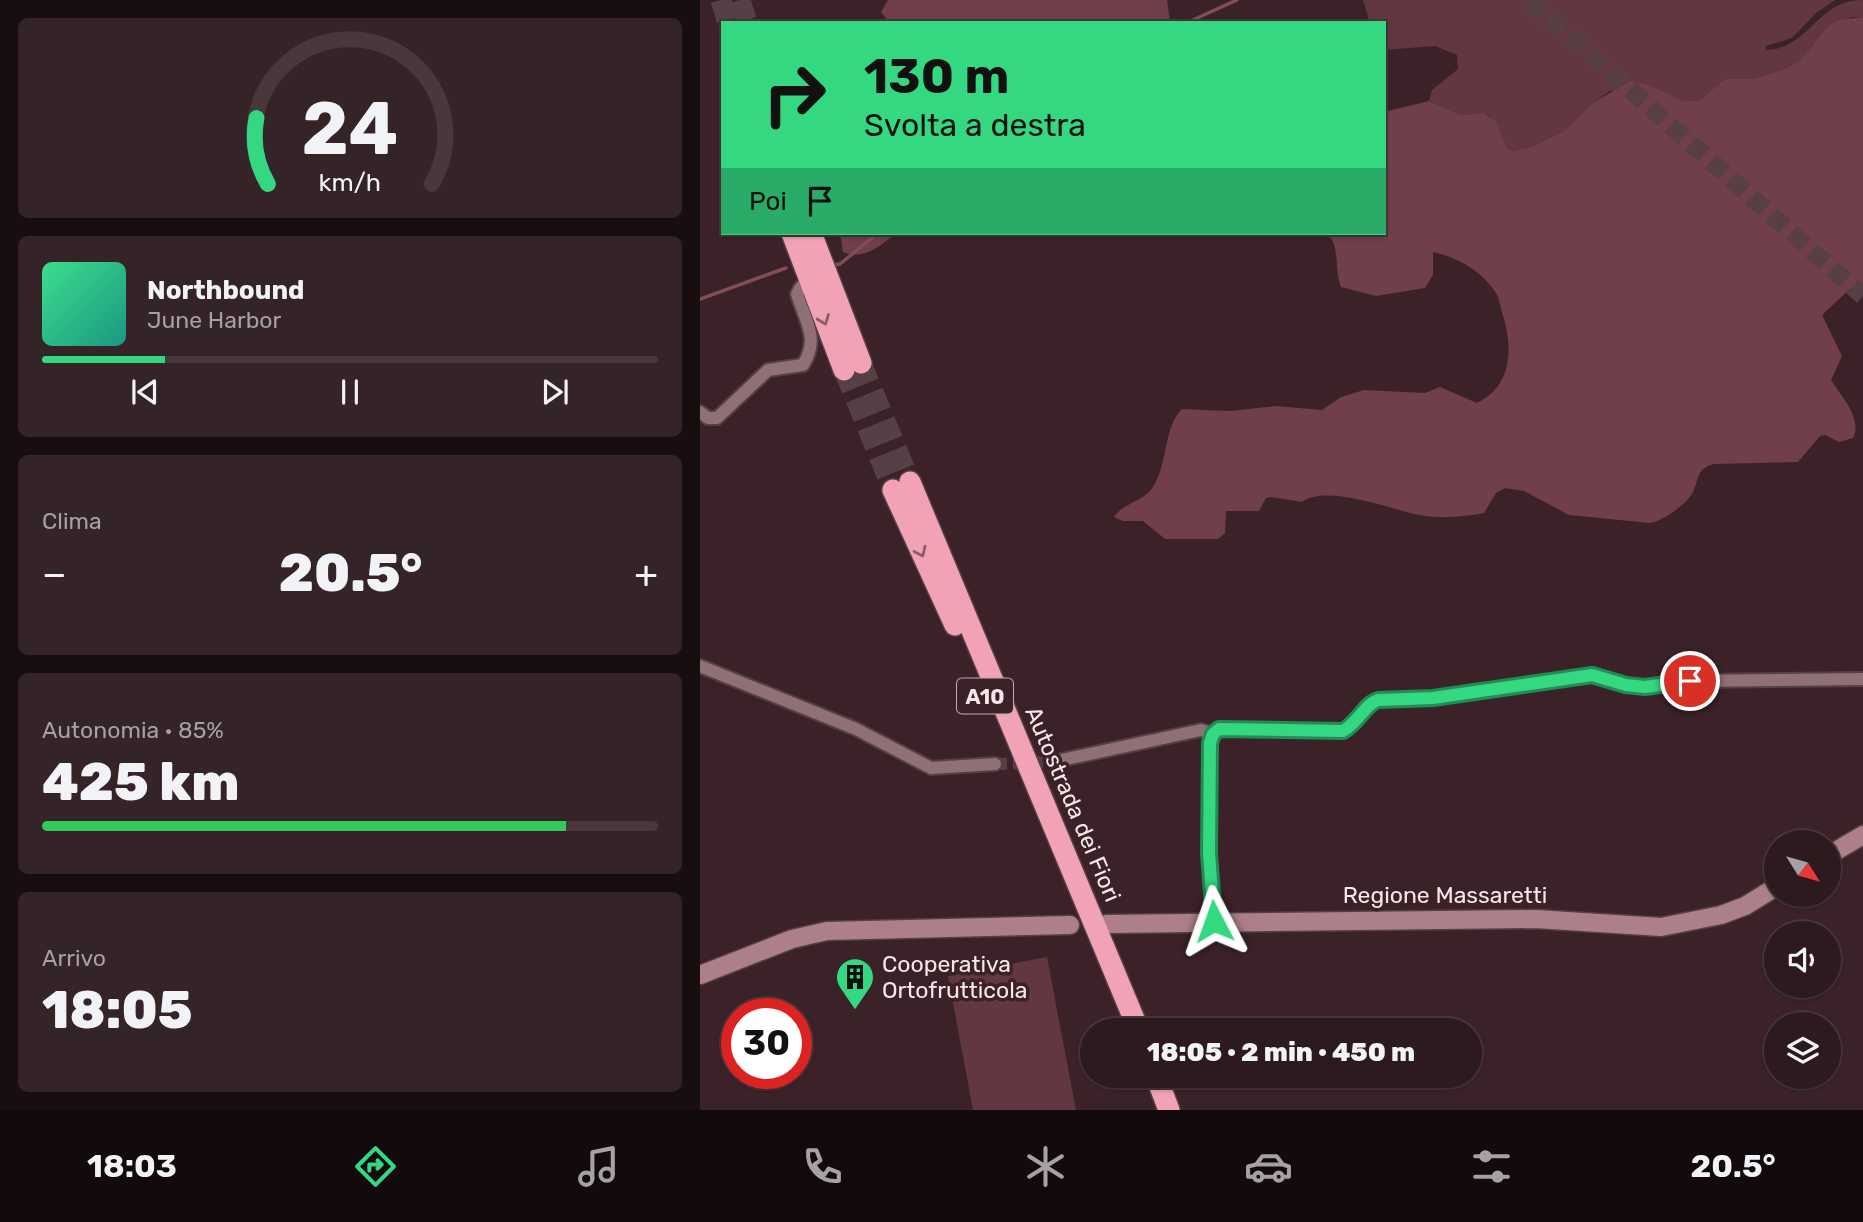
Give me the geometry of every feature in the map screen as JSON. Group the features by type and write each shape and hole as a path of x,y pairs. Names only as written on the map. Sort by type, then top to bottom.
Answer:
{"highway":[{"path":"793,235 852,366 812,235"},
{"name":"Autostrada dei Fiori","path":"902,486 954,624 1127,1018"},
{"path":"1147,1088 1155,1110"},
{"path":"1161,1088 1169,1110"}],"street":[{"path":"700,412 708,418 717,418 768,370 803,365 811,352 813,340 797,294 801,288"},
{"path":"700,666 856,729 932,768 995,764"},
{"path":"1214,921 1209,853 1213,734 1219,729 1343,731 1355,724 1370,703 1378,700 1433,698 1592,675 1626,685 1645,687 1690,681 1863,678"},
{"path":"1052,762 1201,730 1213,734"},
{"path":"1841,848 1863,835"},
{"name":"Regione Massaretti","path":"1106,924 1536,919 1661,927 1720,915 1745,906 1764,894"},
{"path":"700,975 792,939 827,931 1070,925"}],"shaded area":[{"path":"888,0 1167,0 1170,21 888,21 881,12"},
{"path":"1363,0 1835,0 1816,13 1792,38 1766,46 1766,50 1794,41 1834,8 1847,2 1863,0 1863,17 1852,17 1825,29 1801,59 1784,69 1753,79 1725,79 1698,101 1684,101 1650,85 1610,91 1591,104 1565,130 1533,146 1513,151 1507,148 1490,116 1484,113 1461,115 1429,101 1432,90 1458,69 1457,55 1435,46 1386,50 1386,21 1369,21"},
{"path":"1863,17 1863,294 1851,288 1822,315 1842,356 1831,380 1853,416 1853,438 1839,442 1825,435 1820,436 1798,462 1708,466 1701,472 1692,494 1684,503 1667,516 1650,523 1569,515 1524,491 1505,488 1496,493 1484,513 1452,517 1419,515 1343,497 1313,497 1302,502 1271,497 1266,498 1259,511 1226,511 1225,533 1218,539 1165,539 1143,521 1123,521 1114,517 1153,487 1161,468 1168,436 1182,409 1229,411 1276,406 1322,410 1341,397 1364,390 1425,393 1440,387 1477,403 1497,387 1507,367 1507,331 1496,293 1484,278 1460,261 1433,252 1433,275 1425,288 1376,296 1341,287 1331,238 1319,235 1386,235 1386,112 1429,101 1461,115 1484,113 1496,121 1507,148 1513,151 1533,146 1565,130 1591,104 1630,81 1650,85 1684,101 1698,101 1725,79 1753,79 1784,69 1801,59 1825,29 1837,20"},
{"path":"840,235 894,235 865,253 858,255 843,252"},
{"path":"1047,957 1076,1110 973,1110 948,976"}],"waterway":[{"path":"1190,21 1237,0"},
{"path":"833,265 840,264 876,235"},
{"path":"700,299 786,268"}],"tunnel":[{"path":"721,0 727,21"},
{"path":"740,0 746,21"},
{"path":"1529,0 1863,296"},
{"path":"861,363 910,482"},
{"path":"844,370 893,490"},
{"path":"995,764 1052,762"}],"place":[{"name":"Cooperativa Ortofrutticola","path":"855,1011"}],"route":[{"path":"1214,921 1209,853 1210,743 1213,734 1219,729 1343,731 1361,718 1370,703 1378,700 1433,698 1592,675 1626,685 1645,687 1690,681"}]}
